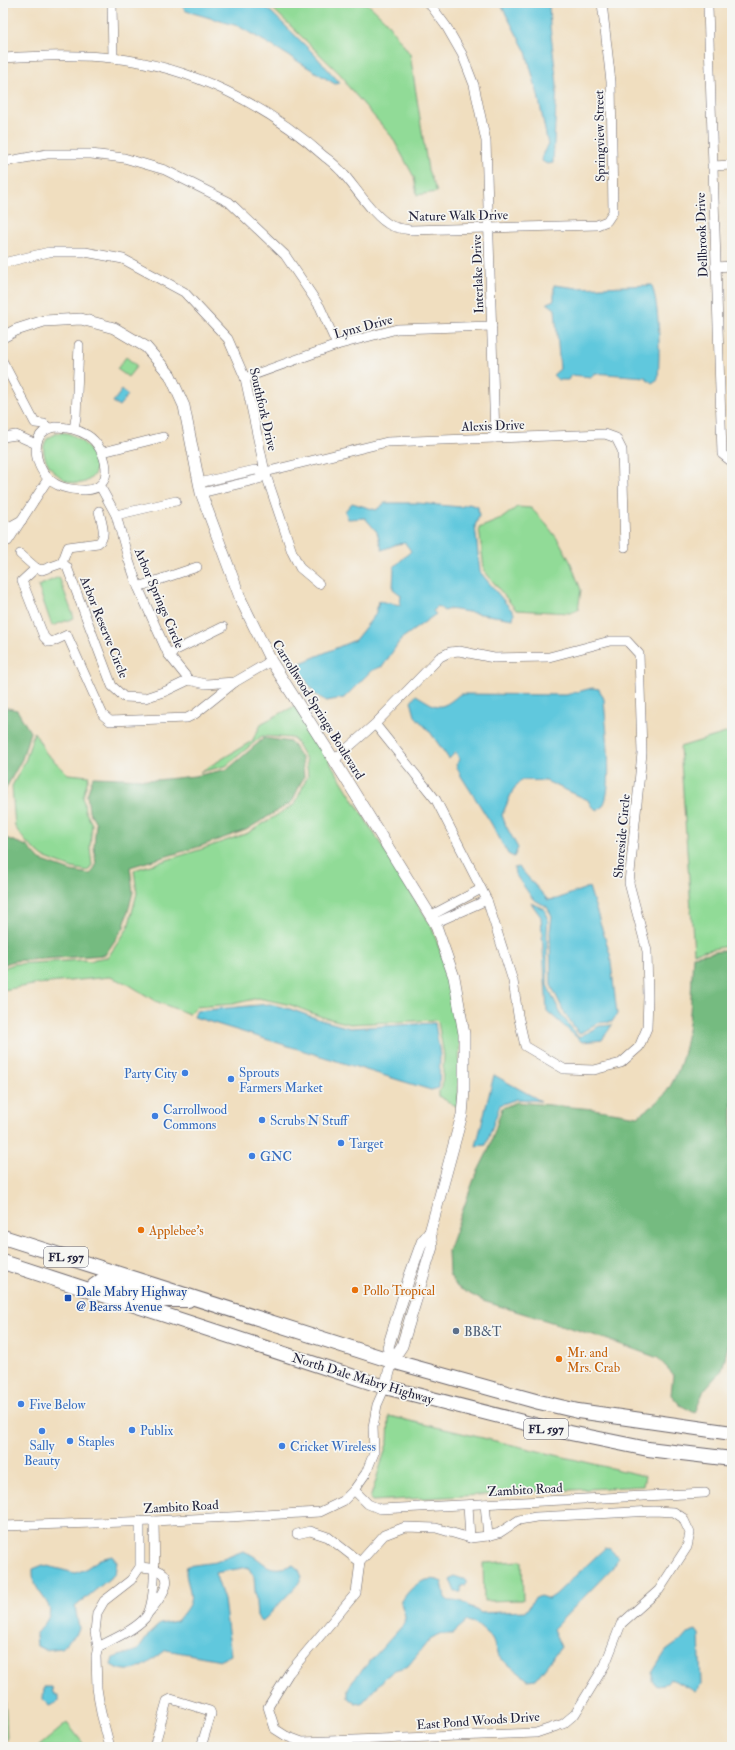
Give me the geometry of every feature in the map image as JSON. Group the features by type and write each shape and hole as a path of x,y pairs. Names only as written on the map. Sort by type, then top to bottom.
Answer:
{"main road":[{"name":"North Dale Mabry Highway","path":"3,1237 392,1361 539,1402 578,1410 732,1433"},
{"name":"North Dale Mabry Highway","path":"3,1262 385,1387 546,1428 648,1449 732,1459"},
{"path":"92,1291 94,1286 101,1282 163,1300 200,1300"}],"street":[{"path":"112,3 113,58"},
{"name":"Interlake Drive","path":"429,3 446,26 459,49 474,85 486,141 495,438"},
{"name":"Springview Street","path":"562,226 597,225 607,221 613,212 611,82 602,3"},
{"name":"Dellbrook Drive","path":"709,3 712,166 722,454 732,462"},
{"name":"Nature Walk Drive","path":"3,58 64,55 113,58 170,70 209,83 258,107 304,138 335,165 378,216 391,226 410,230 562,226"},
{"path":"3,162 47,154 91,154 124,158 165,170 229,202 285,255 320,307 337,345"},
{"path":"712,166 732,165"},
{"name":"Southfork Drive","path":"3,263 49,252 85,252 123,259 184,292 228,339 245,378 265,472 292,552 300,568 319,584"},
{"path":"715,266 732,266"},
{"name":"Carrollwood Springs Boulevard","path":"3,337 16,330 44,321 81,319 114,328 146,347 170,375 184,406 200,488 241,600 271,661 334,760 432,920 454,977 463,1026 464,1091 462,1115 430,1232 422,1242 388,1347 392,1361 385,1387"},
{"name":"Lynx Drive","path":"245,378 337,345 397,329 492,326"},
{"path":"74,429 76,417 79,345"},
{"path":"3,362 34,423 44,424 49,428 74,429 88,435 96,442 103,452 106,467 105,477 100,486 88,490 72,490 48,479 40,467 35,453 36,444 49,428"},
{"name":"Alexis Drive","path":"200,488 259,479 265,472 387,442 605,434 616,438 622,450 625,547"},
{"path":"3,437 16,435 36,444"},
{"path":"103,452 163,437"},
{"path":"4,540 9,527 23,519 48,479"},
{"name":"Arbor Springs Circle","path":"100,486 116,515 138,587 168,654 189,680"},
{"path":"116,515 176,501"},
{"path":"20,554 36,568 42,570 64,565 68,547 98,543 102,540 104,536 99,511"},
{"name":"Arbor Reserve Circle","path":"64,565 112,686 124,697 145,698 166,691 189,680"},
{"path":"138,587 197,566"},
{"path":"36,568 22,581 44,637 49,642 67,635 103,715 110,721 186,718 195,714 236,682 271,661"},
{"path":"168,654 224,626"},
{"name":"Shoreside Circle","path":"334,760 375,724 440,657 450,652 459,651 494,658 549,657 610,641 627,641 639,654 642,753 629,883 647,951 648,997 647,1028 639,1047 621,1063 594,1070 564,1069 525,1046 518,1016 513,981 481,889 436,800 375,724"},
{"path":"189,680 206,684 236,682"},
{"path":"432,920 481,889"},
{"path":"432,920 486,900"},
{"name":"Zambito Road","path":"3,1526 154,1521 320,1512 343,1501 354,1490 366,1474 374,1453 373,1427 377,1405 385,1387"},
{"name":"Zambito Road","path":"354,1490 368,1504 380,1509 705,1493"},
{"path":"485,1504 488,1536"},
{"path":"297,1534 310,1531 328,1537 360,1562 384,1535 405,1527 436,1528 470,1538 468,1505"},
{"name":"East Pond Woods Drive","path":"360,1562 356,1593 289,1673 268,1707 275,1729 286,1736 302,1742 536,1733 563,1724 575,1714 605,1665 621,1624 659,1590 687,1547 690,1533 688,1525 679,1514 674,1512 654,1511 559,1515 524,1519 499,1533 470,1538"},
{"path":"110,1747 101,1713 97,1688 96,1656 98,1647 95,1632 97,1613 104,1601 131,1580 140,1567 140,1521"},
{"path":"150,1612 154,1568 154,1521"},
{"path":"98,1647 136,1626 150,1612 166,1586 167,1580 164,1573 154,1568 140,1567"},
{"path":"154,1747 167,1701 171,1699 210,1711 211,1714 201,1747"}],"green space":[{"path":"267,3 367,3 385,20 410,54 428,170 437,192 417,195 414,177 392,137 346,84 346,81 340,74"},
{"path":"126,357 137,366 128,377 117,369"},
{"path":"57,433 67,433 76,437 92,453 96,467 95,473 90,479 82,483 73,483 55,473 49,465 45,456 44,447 47,439"},
{"path":"517,507 531,508 559,541 570,561 581,590 578,610 570,613 516,610 486,573 484,569 479,528 501,519"},
{"path":"59,577 74,618 52,626 38,586"},
{"path":"295,706 431,925 450,978 460,1034 458,1107 438,1096 438,1092 442,1088 444,1055 438,1022 436,1020 350,1024 322,1017 291,1005 258,998 233,1004 196,1007 189,1014 155,1001 128,984 110,977 39,984 3,990 3,968 14,964 83,960 91,961 108,957 128,928 137,893 134,870 248,833 295,804 308,775 306,759 292,738 262,736 226,766 200,772 252,741 262,723"},
{"path":"3,707 17,710 30,732 22,759 5,790 3,799"},
{"path":"732,731 732,945 694,953 680,747"},
{"path":"34,732 46,753 68,774 89,776 83,796 85,811 92,824 90,847 92,865 88,871 72,868 43,857 26,842 15,827 12,786 26,759"},
{"path":"264,738 291,742 302,759 304,776 292,802 246,830 198,847 130,867 133,892 124,927 105,955 13,961 3,965 3,837 27,846 40,860 71,871 90,874 96,865 94,847 96,823 89,811 87,795 93,777 156,780 195,776 228,769"},
{"path":"732,949 732,1336 730,1338 722,1370 704,1390 695,1413 680,1405 671,1395 673,1374 658,1358 600,1337 483,1301 457,1287 449,1274 448,1251 474,1179 489,1149 502,1108 517,1102 593,1109 638,1116 656,1103 665,1094 681,1063 688,1028 693,956"},
{"path":"389,1416 645,1476 643,1486 372,1501 370,1499 388,1441"},
{"path":"522,1561 523,1600 484,1601 483,1563"},
{"path":"4,1674 7,1740 3,1740"},
{"path":"67,1723 86,1747 38,1747"}],"water":[{"path":"180,3 262,3 313,53 340,83 335,84 238,26 186,11"},
{"path":"500,3 549,3 550,27 557,84 553,163 547,164 542,161 543,153 548,145 538,95 526,52"},
{"path":"554,285 577,288 652,285 657,307 659,332 658,379 652,383 645,377 594,373 592,377 571,375 568,380 558,380 553,375 560,369 555,309 547,303 554,300"},
{"path":"122,390 128,395 119,406 113,402"},
{"path":"352,503 376,510 385,503 417,503 460,507 469,504 478,507 479,516 475,526 480,572 514,613 513,619 449,609 444,611 438,606 433,611 436,614 401,639 383,666 371,671 344,698 326,701 315,694 296,665 355,640 375,615 379,601 400,605 401,595 393,589 394,567 411,551 405,543 397,544 382,550 377,532 365,518 348,519 345,511"},
{"path":"592,688 599,689 604,699 609,772 606,799 602,807 597,810 591,806 588,800 546,781 521,780 513,790 502,815 518,848 514,857 508,854 491,823 461,776 456,765 460,760 456,752 449,759 430,732 415,716 411,701 416,695 429,703 443,706 460,694 566,695"},
{"path":"519,867 548,900 557,899 589,887 610,954 617,1014 612,1022 597,1023 579,1034 564,1012 551,985 550,932 552,916 547,907 533,899 515,874 514,868"},
{"path":"531,903 544,909 548,917 547,985 561,1014 578,1037 599,1026 612,1025 602,1040 582,1042 547,1011 541,917"},
{"path":"270,1004 350,1028 435,1023 440,1055 439,1088 431,1090 194,1017 196,1011"},
{"path":"494,1075 541,1101 517,1099 500,1105 486,1145 476,1146"},
{"path":"605,1548 610,1549 618,1557 615,1565 553,1629 561,1647 536,1679 528,1680 498,1656 492,1638 475,1623 467,1621 452,1634 439,1634 430,1639 408,1666 395,1670 386,1677 362,1703 356,1704 348,1698 348,1689 353,1680 405,1623 405,1616 401,1603 413,1588 423,1581 436,1580 442,1582 445,1598 449,1601 460,1601 481,1613 526,1611 534,1599 540,1596 549,1599 555,1595"},
{"path":"243,1551 271,1567 283,1568 293,1565 299,1570 302,1577 298,1584 266,1618 261,1621 257,1616 254,1577 248,1567 215,1573 224,1600 231,1655 221,1660 166,1650 140,1668 134,1670 119,1669 111,1665 113,1658 138,1650 150,1633 160,1624 177,1621 189,1604 191,1597 186,1575 187,1566 216,1562"},
{"path":"112,1556 117,1562 115,1574 75,1607 79,1628 76,1635 61,1648 45,1650 37,1646 36,1633 44,1625 50,1612 49,1607 34,1582 33,1569 43,1565 75,1573 84,1570 100,1559"},
{"path":"454,1576 466,1580 466,1585 461,1586 461,1592 455,1592 450,1579"},
{"path":"696,1630 699,1634 701,1684 696,1692 670,1679 664,1685 657,1686 652,1680 652,1673 666,1651 681,1640 687,1633"},
{"path":"44,1687 52,1687 53,1693 58,1696 58,1702 49,1706 43,1699"}],"place":[{"name":"Party City","path":"185,1073"},
{"name":"Sprouts Farmers Market","path":"231,1079"},
{"name":"Carrollwood Commons","path":"155,1116"},
{"name":"Scrubs N Stuff","path":"262,1120"},
{"name":"Target","path":"341,1143"},
{"name":"GNC","path":"252,1156"},
{"name":"Applebee's","path":"141,1230"},
{"name":"Pollo Tropical","path":"355,1290"},
{"name":"Dale Mabry Highway @ Bearss Avenue","path":"68,1298"},
{"name":"BB&T","path":"456,1331"},
{"name":"Mr. and Mrs. Crab","path":"559,1359"},
{"name":"Five Below","path":"21,1404"},
{"name":"Publix","path":"132,1430"},
{"name":"Sally Beauty","path":"42,1431"},
{"name":"Staples","path":"70,1441"},
{"name":"Cricket Wireless","path":"282,1446"}]}
